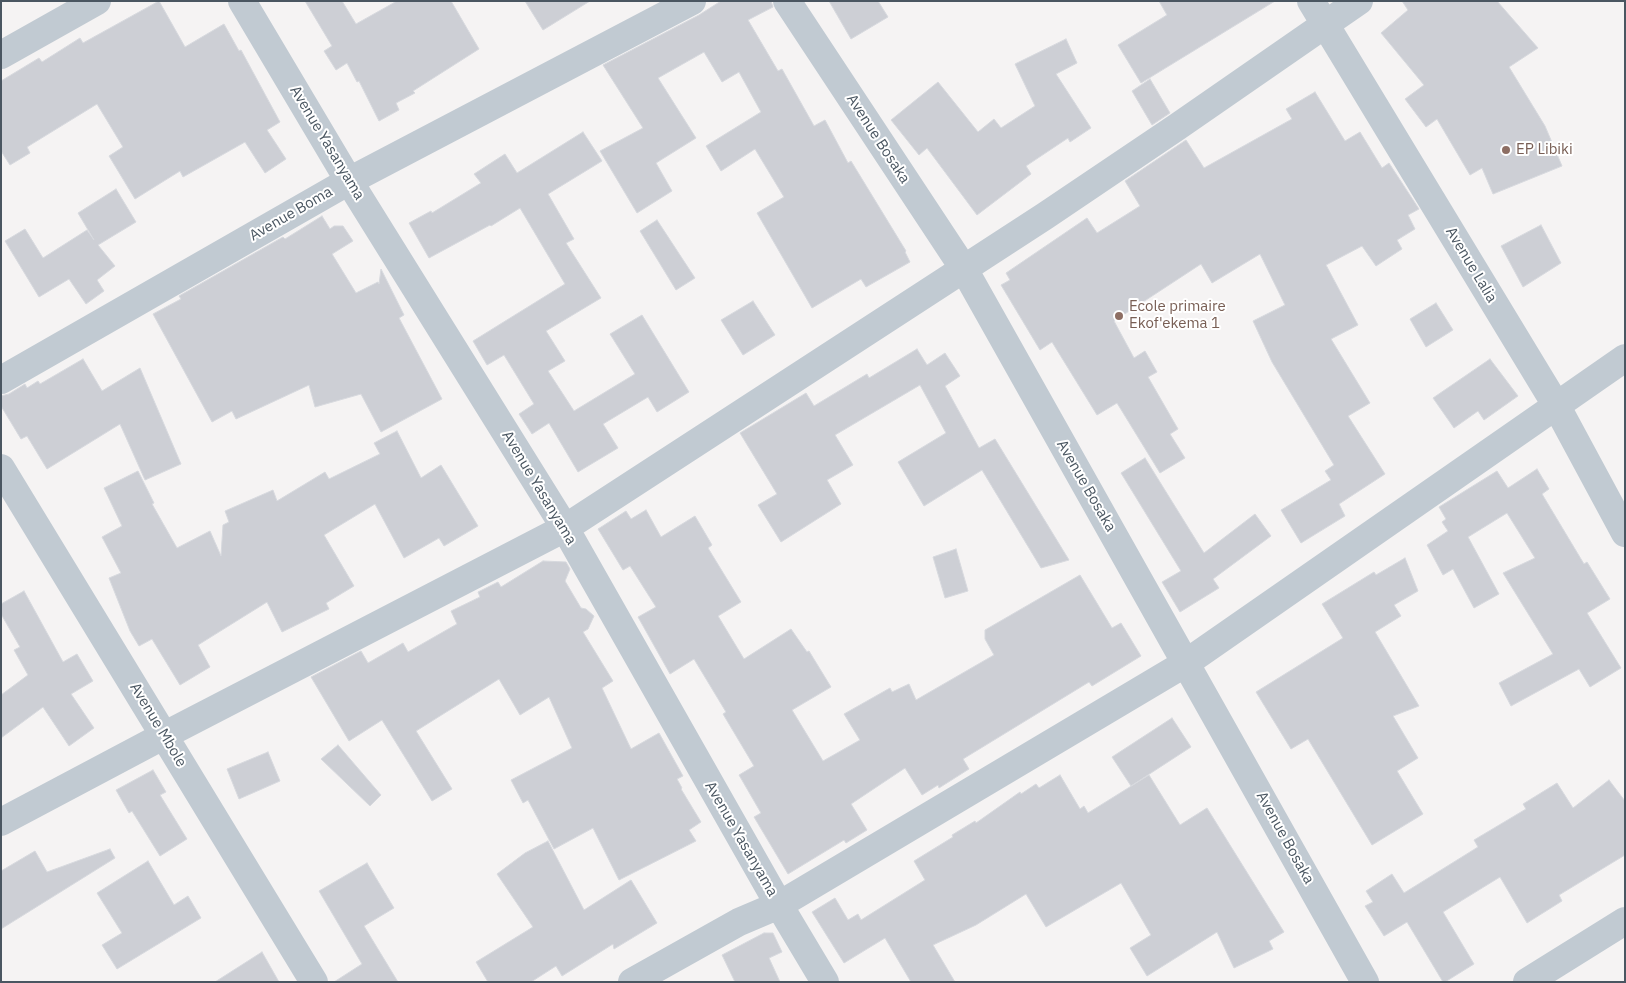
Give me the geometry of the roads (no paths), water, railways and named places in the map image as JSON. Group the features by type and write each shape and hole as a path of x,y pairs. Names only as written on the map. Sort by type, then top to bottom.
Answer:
{"street":[{"path":"1,55 97,1"},
{"name":"Avenue Yasanyama","path":"242,1 348,181 564,528 779,905 825,982"},
{"name":"Avenue Boma","path":"1,380 348,181 692,1"},
{"name":"Avenue Bosaka","path":"787,1 964,270 1366,982"},
{"name":"Avenue Lalia","path":"1311,1 1556,405 1625,533"},
{"path":"1,822 564,528 964,270 1177,127 1359,1"},
{"path":"632,982 739,922 779,905 1186,662 1625,358"},
{"name":"Avenue Mbole","path":"1,468 314,982"},
{"path":"1527,982 1625,921"}],"place":[{"name":"EP Libiki","path":"1506,150"},
{"name":"Ecole primaire Ekof'ekema 1","path":"1119,316"}]}
